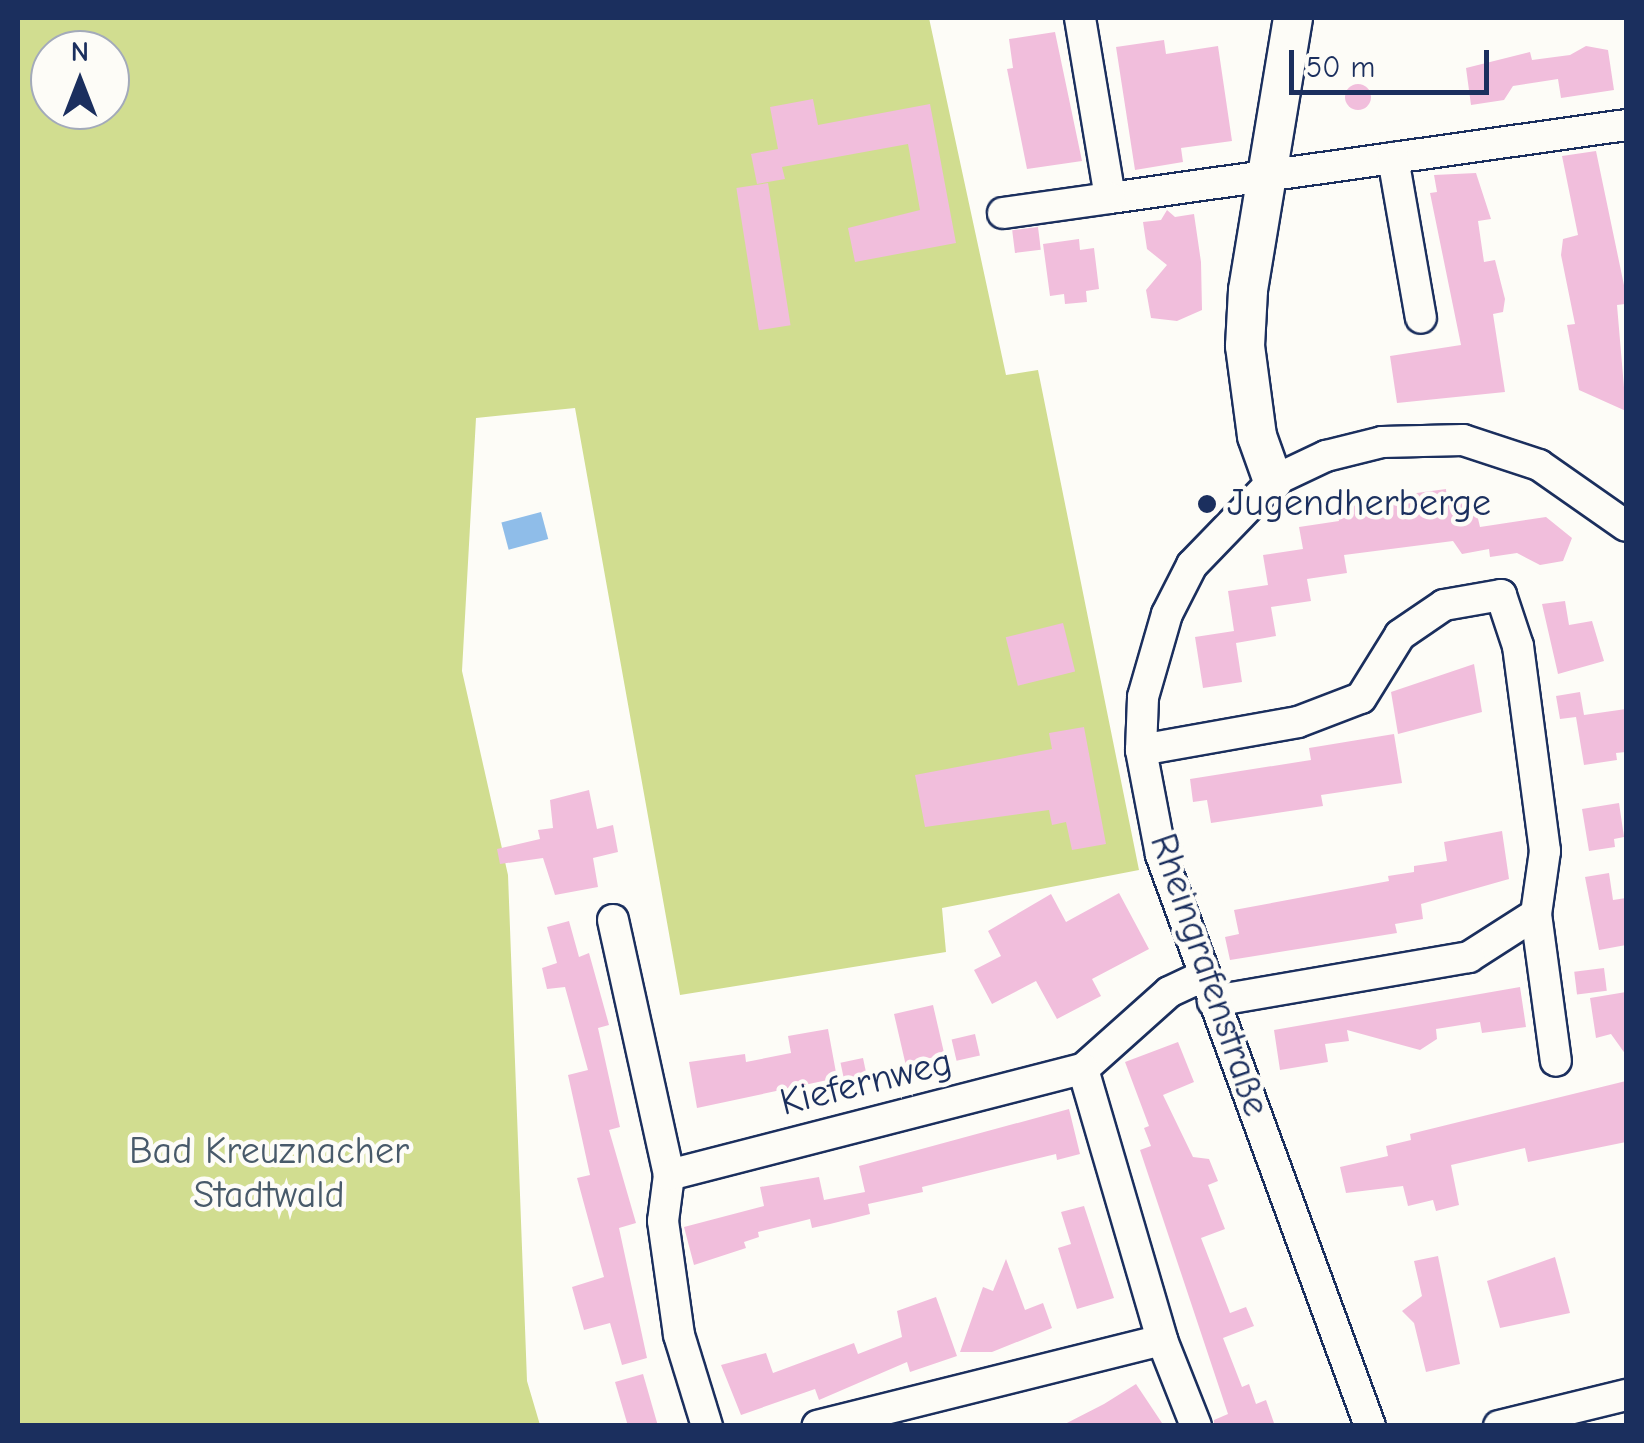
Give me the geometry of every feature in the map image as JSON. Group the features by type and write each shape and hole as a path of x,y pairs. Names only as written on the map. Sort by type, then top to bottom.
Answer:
{"street":[{"path":"1080,18 1110,198"},
{"path":"1293,18 1266,175 1245,346 1256,436 1273,481 1326,456 1382,442 1463,440 1538,465 1626,526"},
{"path":"1003,214 1626,126"},
{"path":"1393,158 1422,318"},
{"name":"Rheingrafenstraße","path":"1273,481 1192,565 1167,614 1144,697 1142,750 1161,855 1370,1426"},
{"path":"1142,750 1298,722 1361,698 1400,635 1444,605 1500,595 1518,646 1546,851 1536,914 1556,1061"},
{"name":"Kiefernweg","path":"669,1175 1083,1069 1169,992 1469,957 1536,914"},
{"path":"613,920 669,1175 663,1221 679,1335 707,1426"},
{"path":"1083,1069 1162,1340 1196,1426"},
{"path":"818,1426 1162,1340"},
{"path":"1499,1426 1626,1395"}],"green space":[{"name":"Bad Kreuznacher Stadtwald","path":"18,18 929,18 1006,375 1038,370 1139,870 942,908 946,952 680,995 575,408 476,418 462,671 508,875 527,1381 540,1425 18,1425"}],"water":[{"path":"541,512 548,539 509,550 501,523"}],"building":[{"path":"1055,32 1082,161 1027,169 1007,69 1013,68 1009,39"},
{"path":"1164,40 1166,54 1218,46 1232,141 1181,148 1183,162 1135,170 1116,47"},
{"path":"1586,46 1608,50 1614,90 1561,98 1558,79 1513,86 1504,100 1471,105 1466,68 1530,52 1532,60 1570,55"},
{"path":"1358,84 1368,87 1368,107 1358,110 1348,107 1345,97 1348,87"},
{"path":"813,99 818,125 930,104 956,243 855,262 848,228 920,210 908,144 782,167 785,179 757,184 751,154 778,149 770,107"},
{"path":"1596,151 1625,290 1625,304 1617,305 1626,411 1579,390 1567,325 1575,324 1561,255 1563,239 1578,235 1562,156"},
{"path":"1476,173 1491,219 1478,221 1484,262 1495,260 1505,299 1503,312 1493,314 1505,392 1397,403 1390,356 1461,345 1430,193 1437,192 1434,175"},
{"path":"768,183 791,325 759,330 736,188"},
{"path":"1167,210 1175,217 1194,214 1201,262 1202,310 1177,321 1151,318 1146,290 1167,265 1147,249 1143,222 1161,220"},
{"path":"1038,227 1041,250 1015,253 1012,230"},
{"path":"1079,239 1080,250 1094,248 1099,289 1086,291 1087,302 1065,304 1064,294 1050,296 1043,244"},
{"path":"1446,489 1447,501 1473,497 1480,527 1546,517 1572,538 1563,561 1540,565 1517,553 1490,557 1489,549 1462,554 1453,541 1344,555 1347,573 1307,579 1311,601 1271,607 1276,636 1236,643 1242,682 1203,688 1195,637 1234,631 1228,591 1268,585 1263,555 1303,549 1299,527 1339,521 1336,504"},
{"path":"1565,601 1569,625 1592,621 1604,661 1558,674 1542,604"},
{"path":"1063,623 1075,672 1018,686 1006,637"},
{"path":"1474,664 1482,712 1398,734 1391,692"},
{"path":"1580,692 1584,715 1626,709 1626,752 1616,753 1617,760 1584,765 1576,717 1560,719 1556,696"},
{"path":"1084,727 1106,844 1072,850 1066,822 1052,825 1049,810 925,827 915,775 1052,749 1049,733"},
{"path":"1394,734 1402,783 1321,795 1323,806 1211,823 1207,800 1193,802 1190,779 1311,760 1309,748"},
{"path":"589,790 597,829 613,825 618,852 593,858 598,887 555,895 543,858 500,864 497,849 540,839 538,830 553,828 550,800"},
{"path":"1619,803 1624,837 1614,839 1615,847 1589,851 1582,809"},
{"path":"1502,831 1509,879 1421,904 1423,919 1395,924 1397,933 1230,960 1225,937 1239,934 1234,910 1389,881 1388,876 1414,872 1414,866 1447,861 1444,842"},
{"path":"1609,873 1613,900 1626,898 1626,945 1599,950 1585,877"},
{"path":"1119,893 1149,949 1092,979 1101,996 1057,1019 1036,981 992,1004 974,970 1001,956 988,931 1051,894 1066,922"},
{"path":"569,921 579,957 589,953 609,1025 598,1028 620,1127 609,1130 636,1223 619,1228 647,1358 622,1365 610,1323 584,1330 572,1287 604,1277 577,1178 590,1175 568,1075 588,1070 565,987 547,989 542,968 557,963 547,927"},
{"path":"1604,968 1607,991 1577,994 1574,972"},
{"path":"1520,987 1526,1027 1482,1033 1480,1022 1436,1029 1437,1039 1420,1050 1347,1030 1349,1041 1325,1044 1328,1062 1280,1070 1274,1030"},
{"path":"1626,992 1626,1055 1611,1034 1596,1038 1590,998"},
{"path":"933,1005 944,1055 905,1064 894,1014"},
{"path":"828,1029 837,1078 697,1108 689,1062 745,1054 746,1062 791,1053 788,1036"},
{"path":"975,1034 980,1055 957,1061 952,1039"},
{"path":"1178,1042 1194,1082 1163,1095 1193,1157 1209,1159 1218,1181 1208,1185 1225,1229 1201,1238 1230,1313 1246,1307 1254,1326 1223,1338 1242,1387 1249,1384 1256,1404 1266,1400 1275,1426 1214,1426 1214,1420 1228,1414 1140,1150 1151,1146 1144,1128 1149,1126 1125,1062"},
{"path":"863,1058 868,1082 846,1087 841,1063"},
{"path":"1626,1081 1626,1142 1528,1162 1525,1148 1451,1165 1459,1205 1436,1211 1433,1200 1408,1206 1403,1186 1346,1193 1340,1167 1388,1156 1386,1146 1411,1140 1410,1134"},
{"path":"1069,1109 1080,1154 1057,1160 1056,1154 922,1187 923,1192 868,1204 870,1214 830,1224 812,1228 810,1219 758,1232 759,1237 744,1242 746,1248 694,1265 684,1227 764,1206 760,1187 819,1177 824,1200 865,1192 859,1166"},
{"path":"1084,1206 1114,1298 1077,1309 1058,1248 1071,1244 1061,1212"},
{"path":"1438,1256 1460,1364 1426,1372 1414,1323 1402,1311 1422,1296 1414,1261"},
{"path":"1555,1257 1570,1313 1500,1328 1487,1281"},
{"path":"1006,1259 1025,1310 1043,1303 1052,1328 992,1352 960,1352 983,1287 993,1291"},
{"path":"936,1297 957,1356 910,1372 907,1362 819,1400 815,1389 741,1415 721,1365 766,1353 773,1373 854,1343 858,1354 902,1337 897,1311"},
{"path":"643,1374 658,1426 628,1426 615,1382"},
{"path":"1136,1384 1164,1426 1061,1426 1104,1404"}],"place":[{"name":"Jugendherberge","path":"1207,504"}]}
